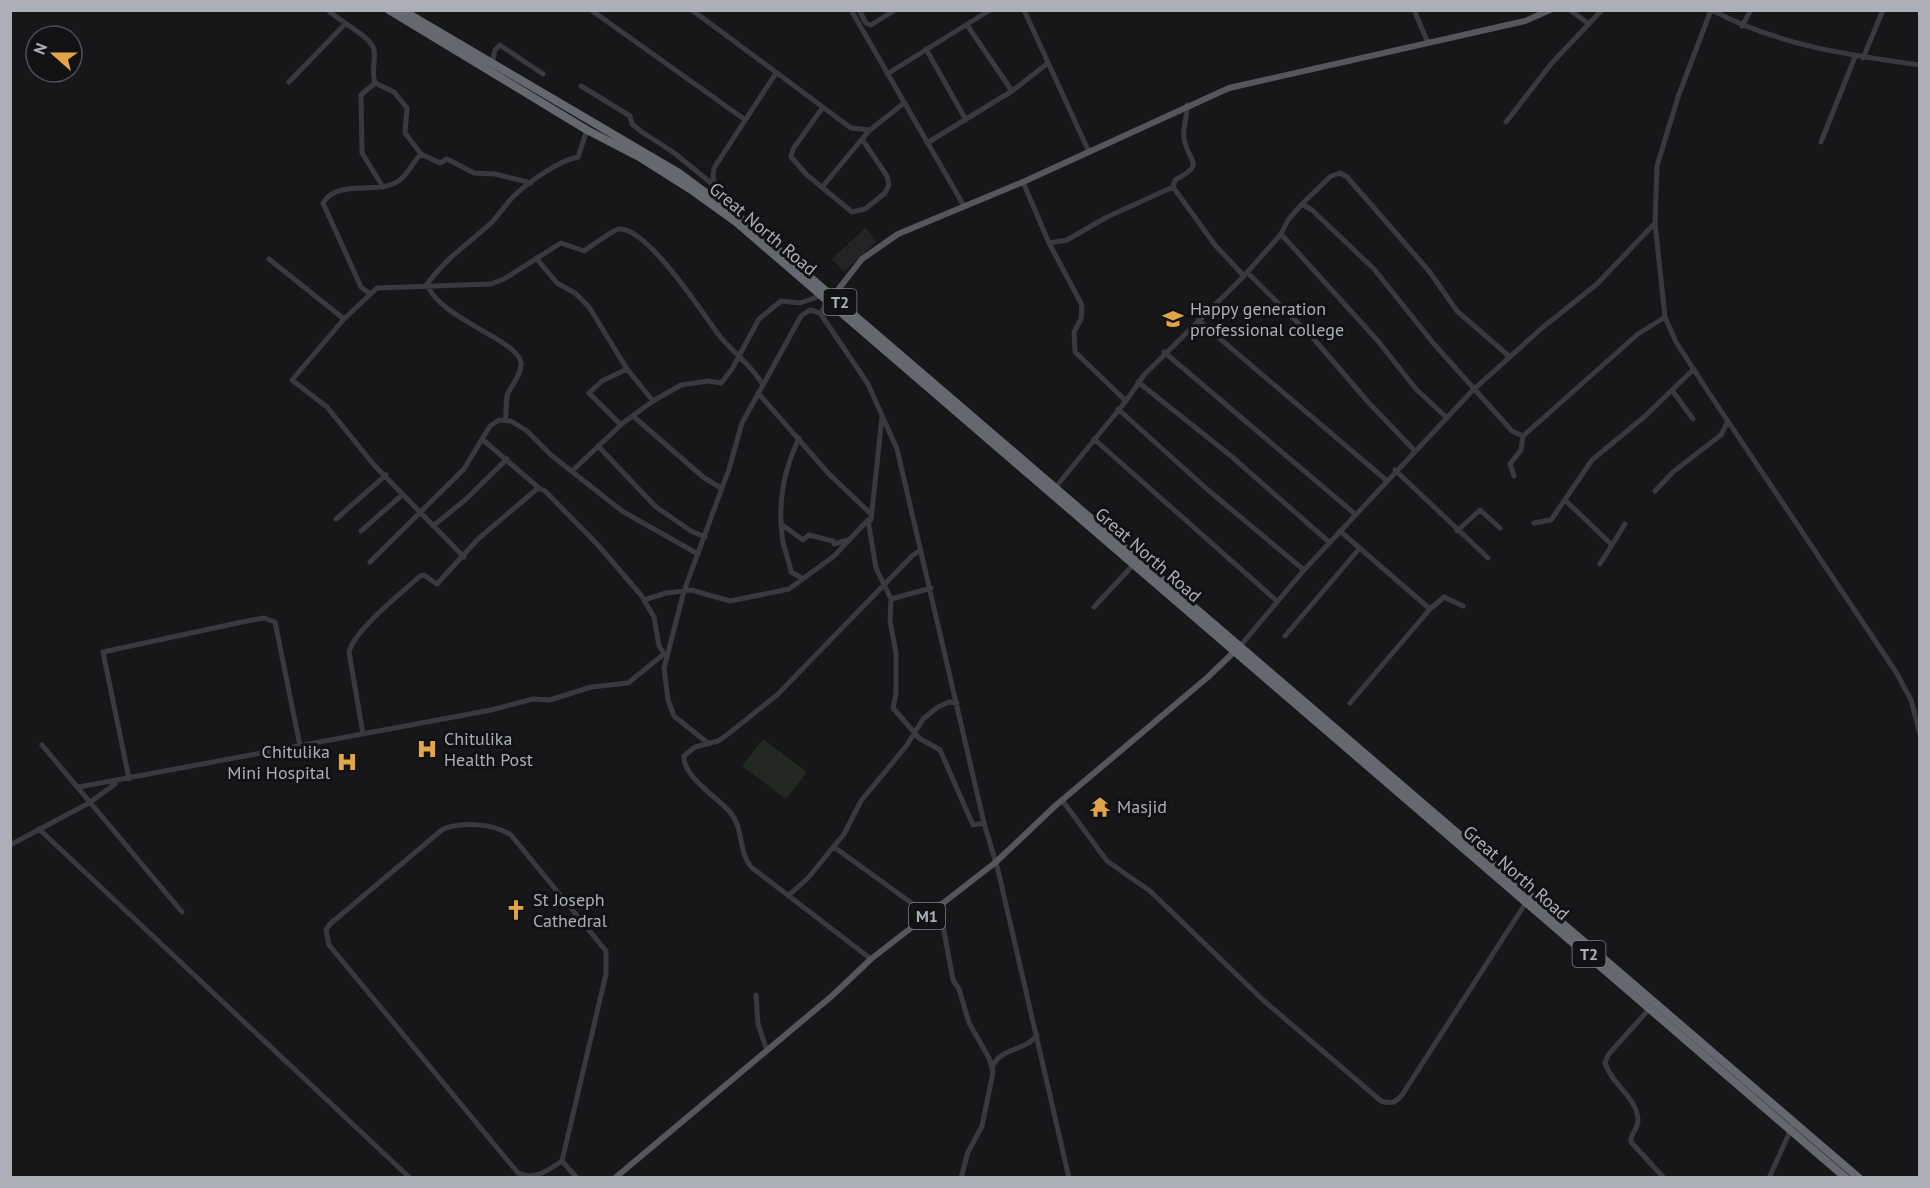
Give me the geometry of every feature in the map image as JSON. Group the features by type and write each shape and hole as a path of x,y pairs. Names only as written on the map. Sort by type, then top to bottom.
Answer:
{"highway":[{"name":"Great North Road","path":"389,10 587,130 641,158 706,200 743,228 1135,564 1238,648"},
{"name":"Great North Road","path":"402,10 665,165 710,195 833,296 1793,1126 1846,1178"},
{"name":"Great North Road","path":"1583,945 1650,1008 1859,1178"}],"main road":[{"path":"828,303 848,274 877,248 898,234 1023,182 1187,105 1257,80 1525,21 1550,10"},
{"name":"M1","path":"615,1178 767,1051 870,959 996,862 1062,800 1208,677 1238,648"}],"street":[{"path":"328,10 371,42 375,53 372,73 375,82 394,92 407,108 405,133 421,154 436,163 443,163 447,159 474,173 495,174 531,183"},
{"path":"591,10 744,119"},
{"path":"859,10 866,23 871,24 895,10"},
{"path":"887,74 990,10"},
{"path":"1024,10 1089,152"},
{"path":"1414,10 1428,43"},
{"path":"1570,10 1590,24"},
{"path":"1506,122 1551,64 1602,10"},
{"path":"1920,65 1855,57 1780,39 1742,26 1711,10 1678,97 1657,166 1655,223 1665,317 1694,369 1896,672 1911,700 1920,734"},
{"path":"1742,26 1751,10"},
{"path":"1863,58 1882,10"},
{"path":"693,11 850,128 870,130"},
{"path":"852,11 964,206"},
{"path":"289,82 345,24"},
{"path":"967,24 1012,91"},
{"path":"492,64 495,50 500,45 543,74"},
{"path":"926,49 966,120"},
{"path":"1821,142 1855,57"},
{"path":"927,143 1012,91 1048,63"},
{"path":"716,187 712,177 714,168 776,73"},
{"path":"375,82 367,87 360,97 362,146 364,157 383,187"},
{"path":"581,86 630,116 632,124 673,152 716,187"},
{"path":"823,186 870,130 904,103"},
{"path":"1049,243 1067,240 1107,217 1173,186 1175,180 1193,168 1194,158 1184,137 1188,115 1187,105"},
{"path":"823,107 791,154 799,168 823,186 844,208 852,212 861,211 885,192 889,180 862,139"},
{"path":"427,284 447,258 492,222 516,195 554,169 563,160 578,157 587,130"},
{"path":"369,293 361,287 322,203 327,197 343,190 383,187 396,182 411,169 421,154"},
{"path":"1055,488 1164,352 1246,274 1281,234 1288,220 1302,204 1331,176 1340,173 1347,177 1388,220 1401,240 1429,271 1457,312 1510,357"},
{"path":"1023,182 1049,243 1083,311 1074,332 1075,352 1126,401"},
{"path":"1173,186 1215,245 1318,343 1369,403 1414,450"},
{"path":"710,195 716,187"},
{"path":"1302,204 1312,210 1374,269 1434,344 1474,389 1512,430 1523,436"},
{"path":"1238,648 1304,570 1414,450 1474,389 1597,284 1655,223"},
{"path":"464,557 402,495 387,475 374,465 327,407 292,380 369,293 384,286 490,284 504,279 561,243 584,251 615,230 632,232 653,250 686,288 718,334 754,368 763,386"},
{"path":"1281,234 1378,341 1416,389 1446,418"},
{"path":"536,258 557,283 575,293 589,307 627,369 653,401"},
{"path":"269,259 344,319"},
{"path":"427,284 433,295 456,315 507,345 519,358 521,366 507,398 505,420"},
{"path":"572,471 621,425 653,401 681,385 708,381 721,383 732,369 738,354 759,319 781,301 800,303 820,296"},
{"path":"820,313 828,303"},
{"path":"709,744 682,724 670,709 663,677 665,655 684,591 722,488 742,423 801,316 810,310 820,313 868,384 897,449 1069,1178"},
{"path":"1514,476 1510,464 1521,450 1523,436 1638,334 1665,317"},
{"path":"1198,320 1386,480"},
{"path":"1164,352 1355,513"},
{"path":"621,425 589,393 602,381 627,369"},
{"path":"1534,523 1551,520 1592,460 1644,417 1694,369"},
{"path":"1138,382 1231,456 1329,542"},
{"path":"1672,390 1693,419"},
{"path":"758,393 830,474 871,514"},
{"path":"1118,408 1208,490 1304,570"},
{"path":"633,416 703,477 722,488"},
{"path":"644,600 666,592 696,590 730,601 789,589 834,556 868,520 871,520 882,417"},
{"path":"370,562 464,470 493,423 505,420 512,421 536,438 572,471 622,511 698,554"},
{"path":"1655,492 1673,472 1721,435 1728,420"},
{"path":"798,438 786,467 781,490 781,524 791,572 802,578"},
{"path":"482,439 541,490"},
{"path":"1094,439 1277,601"},
{"path":"598,446 656,507 691,531 705,537"},
{"path":"433,526 465,500 507,459"},
{"path":"1395,470 1488,558"},
{"path":"336,519 387,475"},
{"path":"363,734 350,647 364,629 420,576 424,575 436,585 514,507 538,488 545,491 597,544 644,600 658,627 659,646 665,655"},
{"path":"361,531 402,495"},
{"path":"1566,501 1611,544"},
{"path":"1457,531 1480,510 1500,528"},
{"path":"868,520 875,565 891,600 890,621 896,653 896,694 893,708 916,734 940,750 974,826 984,823"},
{"path":"781,524 803,540 809,534 840,544 852,537"},
{"path":"1600,564 1625,524"},
{"path":"1340,531 1430,609"},
{"path":"1285,636 1359,549"},
{"path":"870,959 751,867 746,860 737,821 686,766 684,756 688,751 709,744 748,721 777,695 912,555 921,550"},
{"path":"1094,607 1135,564"},
{"path":"891,600 931,588"},
{"path":"1350,703 1430,609 1444,597 1463,606"},
{"path":"129,779 103,652 264,618 275,622 300,746"},
{"path":"79,788 533,699 550,700 591,687 628,683 665,655"},
{"path":"788,896 808,878 844,834 865,795 916,734 928,713 949,702 957,703"},
{"path":"42,745 182,912"},
{"path":"10,845 89,803 118,782"},
{"path":"1062,800 1107,861 1150,891 1263,1000 1381,1101 1389,1104 1396,1102 1408,1086 1529,898"},
{"path":"459,826 496,827 511,835 606,951 606,974 562,1161 535,1176 529,1177 518,1173 329,945 326,936 330,924 442,829 459,826"},
{"path":"39,829 410,1178"},
{"path":"834,847 928,915"},
{"path":"939,904 953,980 959,989 969,1023 993,1066 992,1085 982,1126 968,1152 961,1178"},
{"path":"756,995 758,1024 767,1051"},
{"path":"1650,1008 1608,1055 1605,1063 1636,1111 1638,1125 1631,1136 1631,1142 1664,1178"},
{"path":"993,1066 1001,1056 1027,1044 1037,1035"},
{"path":"1769,1178 1793,1126"},
{"path":"562,1161 577,1178"}],"shaded area":[{"path":"865,228 877,241 844,272 832,259"},
{"path":"763,739 807,772 786,799 742,766"}],"place":[{"name":"Happy generation professional college","path":"1173,319"},
{"name":"Chitulika Health Post","path":"427,749"},
{"name":"Chitulika Mini Hospital","path":"347,762"},
{"name":"Masjid","path":"1100,807"},
{"name":"St Joseph Cathedral","path":"516,910"}]}
